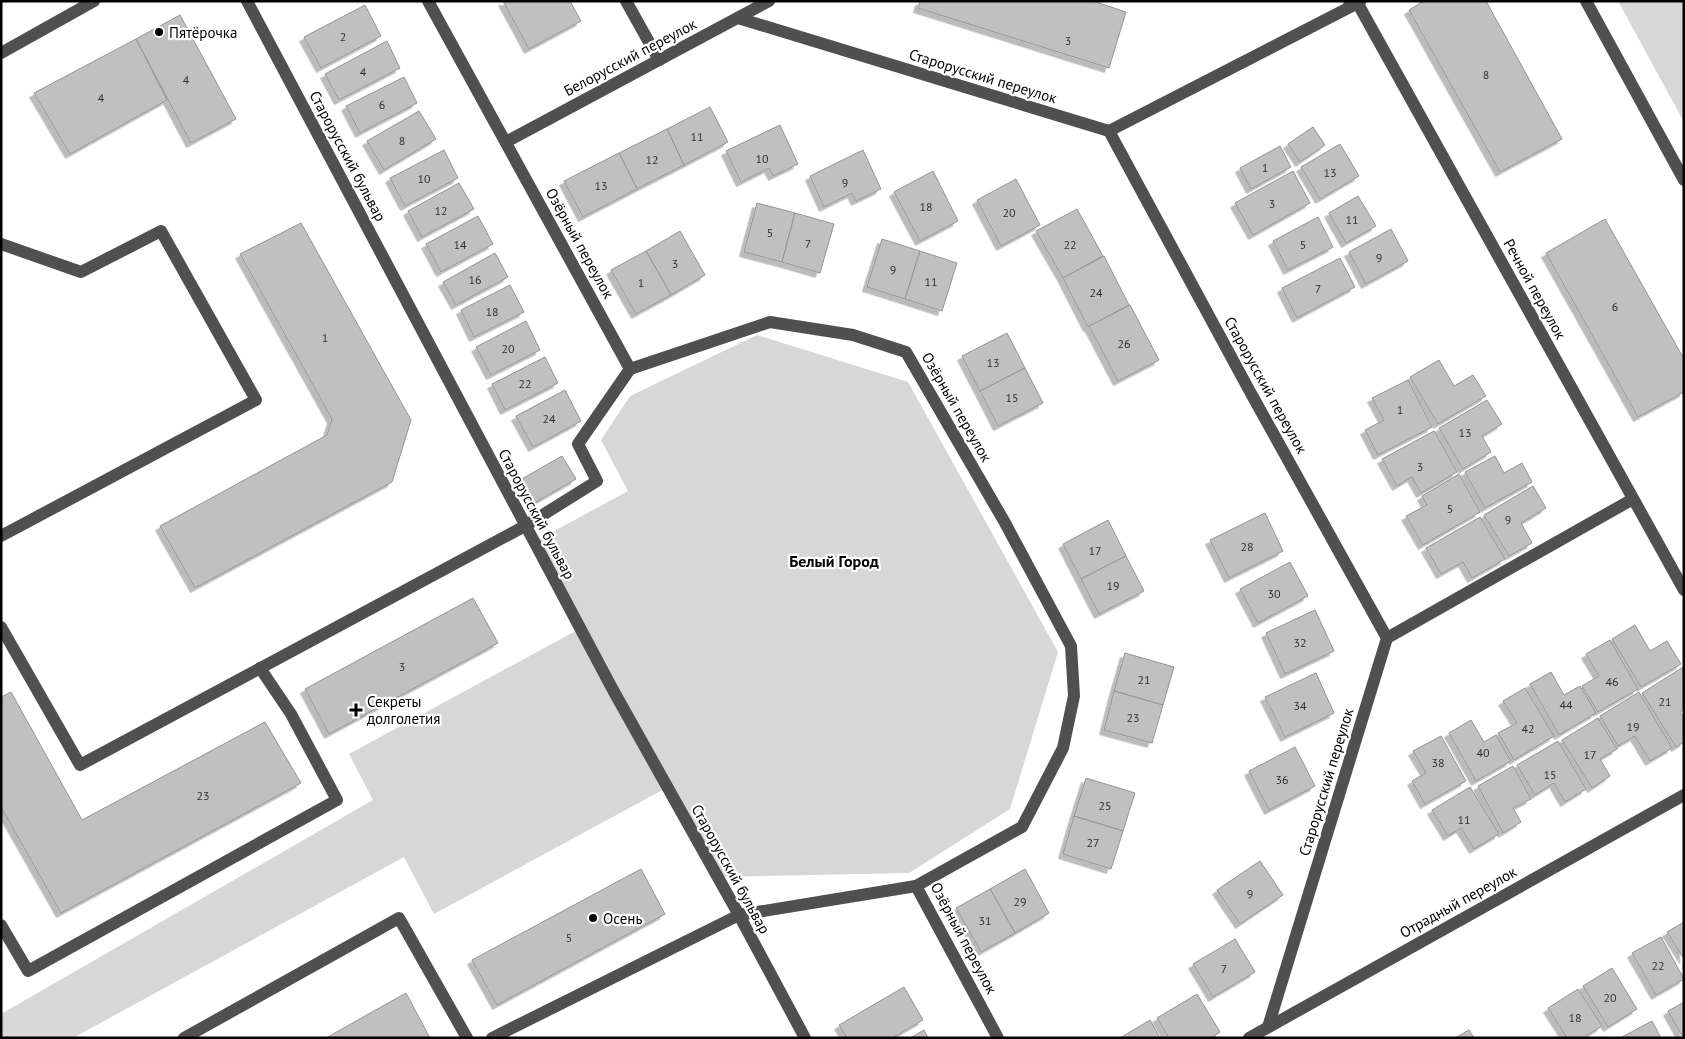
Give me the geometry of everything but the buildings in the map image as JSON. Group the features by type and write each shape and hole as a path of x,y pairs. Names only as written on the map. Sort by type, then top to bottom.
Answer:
{"street":[{"path":"1,53 94,1"},
{"name":"Старорусский бульвар","path":"247,1 525,526 650,757 806,1038"},
{"name":"Озёрный переулок","path":"428,1 630,369 770,322 853,335 906,352 1004,521 1070,646 1074,696 1063,748 1022,827 916,886 998,1038"},
{"path":"626,1 659,60"},
{"name":"Белорусский переулок","path":"506,142 769,1"},
{"path":"1586,1 1684,180"},
{"path":"1109,131 1356,2"},
{"name":"Речной переулок","path":"1356,2 1684,590"},
{"name":"Старорусский переулок","path":"738,18 1109,131 1248,388 1387,638 1268,1027"},
{"path":"1,244 81,272 161,231 256,400 1,536"},
{"path":"1,627 80,765 525,526 597,481 578,444 630,369"},
{"path":"1387,638 1633,499"},
{"path":"1,925 28,971 337,800 291,714 260,668"},
{"name":"Отрадный переулок","path":"1249,1038 1684,795"},
{"path":"492,1038 739,916 916,886"},
{"path":"184,1038 399,918 467,1038"}],"shaded area":[{"path":"1618,1 1684,1 1684,122"},
{"path":"757,335 908,382 1058,652 1010,809 909,873 720,877 668,787 434,914 404,857 73,1038 1,1038 1,1014 373,800 349,754 581,628 534,542 628,491 601,440 630,396"}],"place":[{"name":"Пятёрочка","path":"159,32"},
{"name":"Секреты долголетия","path":"356,710"},
{"name":"Осень","path":"593,918"}],"district":[{"name":"Белый Город","path":"834,561"}]}
